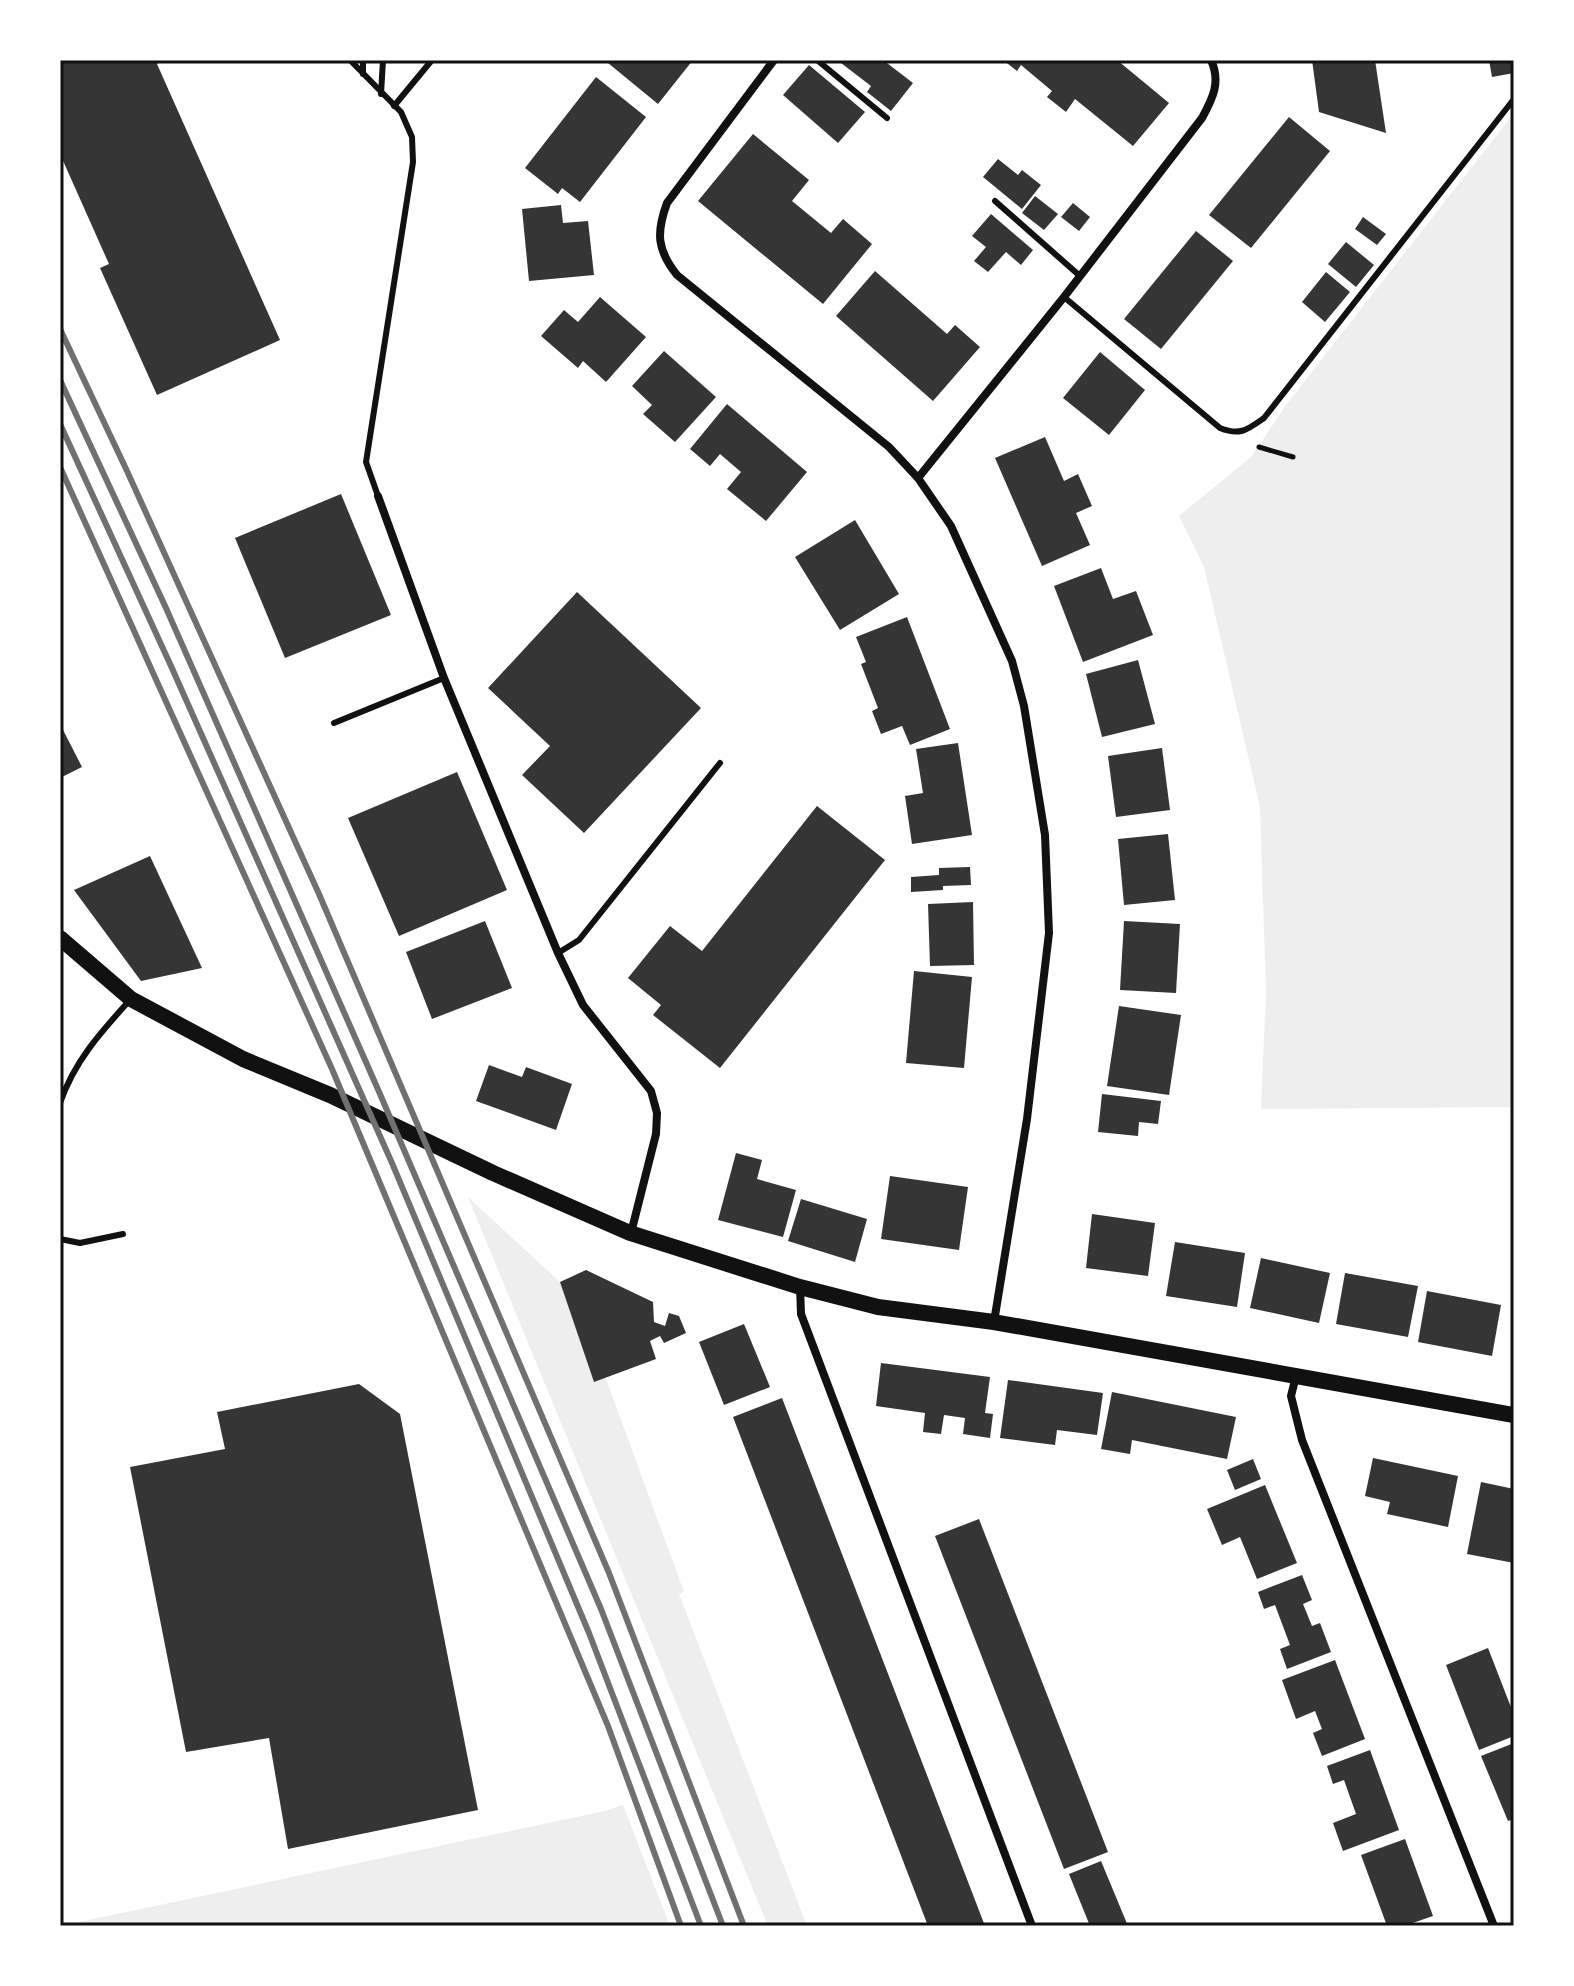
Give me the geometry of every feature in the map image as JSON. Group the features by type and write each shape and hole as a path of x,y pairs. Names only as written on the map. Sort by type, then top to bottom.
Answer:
{"main road":[{"path":"60,938 131,999 243,1059 330,1095 493,1173 630,1233 800,1287 878,1307 994,1322 1514,1415"}],"street":[{"path":"774,60 667,203 660,220 660,241 665,260 677,275 889,447 918,478 951,526 1012,661 1024,706 1045,835 1049,933 1027,1119 994,1322"},
{"path":"918,478 1064,297 1202,118 1215,96 1216,80 1211,60"},
{"path":"378,496 444,678 558,953 583,1005 651,1091 657,1113 656,1134 630,1233"},
{"path":"800,1287 801,1314 1032,1926"},
{"path":"1296,1376 1291,1396 1302,1440 1494,1926"}],"lane":[{"path":"350,60 401,112 412,137 413,162 366,462 378,496"},
{"path":"363,60 363,74"},
{"path":"381,94 383,60"},
{"path":"394,106 432,60"},
{"path":"817,60 887,118"},
{"path":"1064,297 1220,428 1233,433 1248,429 1264,418 1514,99"},
{"path":"995,201 1080,276"},
{"path":"334,723 444,678"},
{"path":"558,953 579,940 720,763"},
{"path":"60,1103 70,1074 105,1027 131,999"},
{"path":"60,1239 80,1243 123,1234"}],"shaded area":[{"path":"1514,113 1514,1107 1261,1109 1266,993 1260,807 1204,567 1179,516 1252,456 1286,405"},
{"path":"468,1197 560,1282 594,1381 605,1376 684,1592 679,1594 807,1926 768,1926"},
{"path":"623,1805 670,1926 60,1926 605,1811"}],"building":[{"path":"60,60 161,60 157,64 280,340 157,395 100,268 109,264 60,154"},
{"path":"611,60 693,60 658,104 608,63"},
{"path":"844,60 883,60 913,83 891,111 867,92 871,86 841,63"},
{"path":"1003,60 1117,60 1169,103 1133,146 1075,99 1066,112 1047,97 1052,91 1021,65 1017,71"},
{"path":"1312,60 1375,60 1386,133 1319,112"},
{"path":"1489,60 1514,60 1514,73 1492,77"},
{"path":"809,65 865,112 838,143 783,95"},
{"path":"596,77 646,117 580,202 562,188 558,194 525,168"},
{"path":"1289,117 1330,151 1251,248 1209,215"},
{"path":"753,134 809,180 792,201 831,233 843,219 872,244 823,304 698,201"},
{"path":"998,159 1018,175 1022,170 1041,185 1022,209 983,177"},
{"path":"1035,196 1058,214 1044,230 1022,213"},
{"path":"1073,203 1090,217 1079,231 1061,217"},
{"path":"561,205 563,223 588,221 594,275 529,281 522,209"},
{"path":"991,214 1033,250 1021,265 1006,252 988,272 974,261 986,247 972,236"},
{"path":"1363,217 1386,234 1377,245 1355,229"},
{"path":"1196,231 1233,261 1161,349 1124,319"},
{"path":"1346,242 1374,265 1356,287 1328,264"},
{"path":"875,271 947,334 955,325 980,347 933,401 836,316"},
{"path":"1326,272 1350,292 1325,322 1302,302"},
{"path":"600,297 646,337 606,382 583,361 578,368 541,336 564,310 578,322"},
{"path":"664,351 716,397 675,442 643,414 652,405 632,386"},
{"path":"1100,352 1145,390 1109,435 1063,398"},
{"path":"727,404 807,472 766,521 727,489 741,472 720,454 710,466 690,449"},
{"path":"1045,437 1064,481 1078,474 1092,506 1076,513 1090,545 1042,566 995,458"},
{"path":"341,494 391,615 285,658 235,538"},
{"path":"855,520 899,594 840,630 795,557"},
{"path":"1101,568 1113,599 1136,591 1153,635 1083,662 1054,586"},
{"path":"577,592 701,708 584,833 522,775 550,746 488,688"},
{"path":"907,617 950,729 910,745 902,726 881,734 872,711 878,708 861,664 866,662 856,637"},
{"path":"1138,660 1155,724 1102,737 1086,674"},
{"path":"60,724 82,767 60,778"},
{"path":"958,743 972,835 912,844 905,796 923,793 916,749"},
{"path":"1162,748 1170,810 1116,817 1108,756"},
{"path":"457,772 507,890 399,936 348,818"},
{"path":"817,806 885,860 720,1068 653,1015 661,1005 628,978 670,926 702,951"},
{"path":"1168,834 1175,900 1124,905 1118,839"},
{"path":"150,856 202,968 141,981 74,890"},
{"path":"970,867 971,885 911,892 911,877 939,875 939,868"},
{"path":"973,902 974,965 930,966 928,904"},
{"path":"485,921 512,988 432,1019 406,952"},
{"path":"1124,921 1180,924 1176,993 1120,990"},
{"path":"914,971 972,977 964,1068 906,1063"},
{"path":"1119,1006 1181,1015 1169,1095 1107,1086"},
{"path":"489,1065 522,1077 526,1067 572,1084 556,1130 476,1101"},
{"path":"1102,1094 1161,1101 1158,1124 1139,1122 1138,1136 1098,1132"},
{"path":"736,1153 762,1160 757,1179 796,1190 783,1237 718,1220"},
{"path":"890,1176 968,1187 959,1250 881,1239"},
{"path":"801,1199 867,1219 855,1262 788,1241"},
{"path":"1092,1214 1155,1223 1148,1276 1086,1268"},
{"path":"1175,1242 1245,1253 1237,1307 1166,1296"},
{"path":"1261,1258 1330,1273 1319,1323 1250,1308"},
{"path":"586,1270 653,1302 654,1322 665,1326 669,1313 679,1316 686,1333 664,1343 660,1336 650,1341 656,1359 594,1382 560,1282"},
{"path":"1345,1273 1418,1286 1408,1337 1336,1324"},
{"path":"1427,1291 1501,1305 1492,1356 1418,1342"},
{"path":"744,1324 770,1387 724,1405 699,1342"},
{"path":"881,1363 990,1377 985,1413 993,1414 990,1438 963,1434 965,1418 944,1415 941,1434 923,1432 925,1413 876,1406"},
{"path":"1008,1380 1103,1393 1097,1435 1057,1430 1055,1445 1000,1438"},
{"path":"359,1384 400,1414 478,1810 288,1849 269,1738 186,1752 130,1467 225,1449 217,1412"},
{"path":"1112,1392 1236,1417 1227,1459 1132,1440 1130,1454 1101,1449"},
{"path":"782,1398 985,1926 928,1926 733,1417"},
{"path":"1373,1458 1458,1476 1448,1527 1387,1514 1390,1502 1365,1496"},
{"path":"1253,1459 1261,1479 1235,1490 1227,1470"},
{"path":"1481,1482 1514,1489 1514,1563 1467,1554"},
{"path":"1265,1485 1297,1563 1257,1579 1240,1537 1222,1545 1207,1509"},
{"path":"979,1519 1108,1852 1064,1869 935,1536"},
{"path":"1302,1575 1312,1600 1303,1604 1312,1626 1320,1623 1331,1652 1287,1669 1280,1649 1290,1645 1275,1605 1264,1609 1258,1592"},
{"path":"1488,1648 1514,1715 1514,1736 1479,1750 1446,1665"},
{"path":"1335,1660 1365,1739 1322,1756 1313,1733 1322,1729 1315,1711 1296,1719 1282,1680"},
{"path":"1514,1743 1514,1819 1508,1821 1481,1756"},
{"path":"1370,1750 1399,1830 1343,1851 1333,1823 1356,1814 1344,1780 1333,1784 1327,1766"},
{"path":"1405,1839 1433,1916 1404,1926 1387,1926 1361,1855"},
{"path":"1101,1861 1128,1926 1090,1926 1069,1874"}],"railway":[{"path":"60,329 319,894 609,1573 744,1926"},
{"path":"60,380 166,608 380,1094 601,1609 723,1926"},
{"path":"60,424 392,1163 589,1633 701,1926"},
{"path":"60,467 332,1069 608,1726 681,1926"}]}
